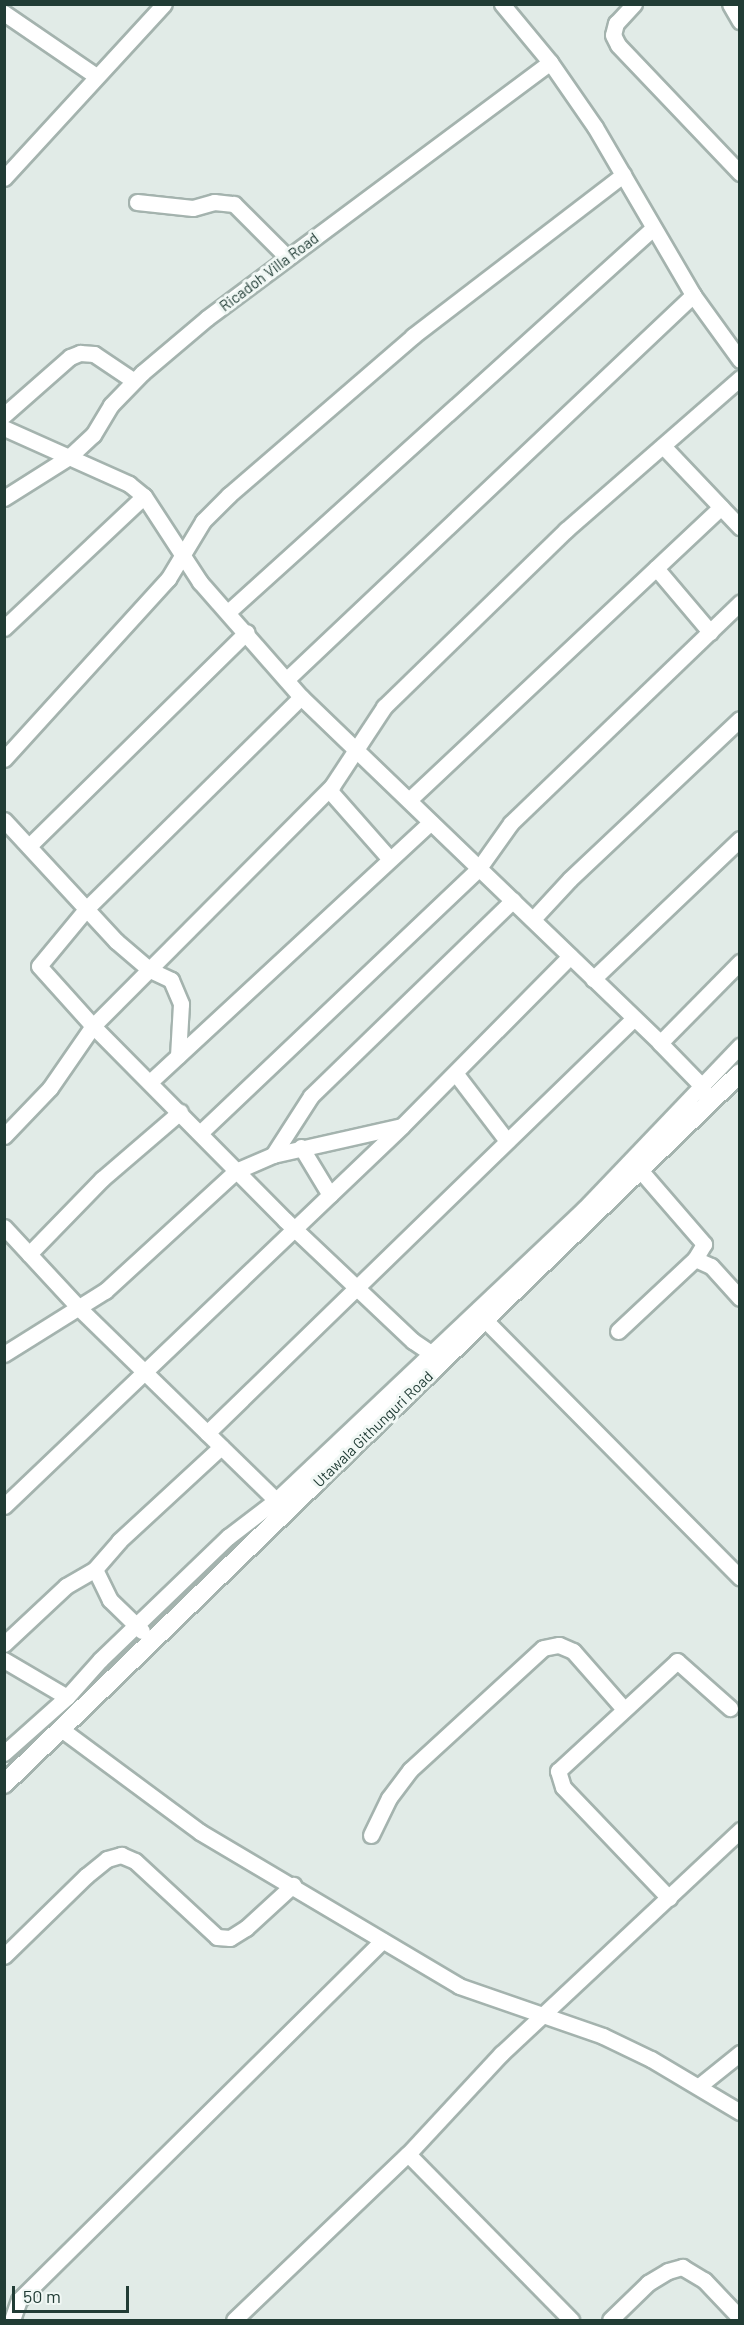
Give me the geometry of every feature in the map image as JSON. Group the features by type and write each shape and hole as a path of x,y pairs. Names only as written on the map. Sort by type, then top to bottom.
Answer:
{"street":[{"path":"4,178 164,4"},
{"path":"502,4 550,62 623,175 652,229 693,295 740,360"},
{"path":"634,4 616,23 613,35 618,45 738,169"},
{"path":"730,4 740,21"},
{"path":"4,13 96,76"},
{"name":"Ricadoh Villa Road","path":"4,498 69,457 93,435 111,405 134,381 207,318 427,158 550,62"},
{"path":"4,759 168,579 203,521 413,336 623,175"},
{"path":"137,202 193,208 214,202 234,204 288,257"},
{"path":"228,612 652,229"},
{"path":"287,680 693,295"},
{"path":"4,415 70,357 80,352 94,354 134,381"},
{"path":"4,1136 50,1088 93,1026 328,790 384,707 444,646 740,378"},
{"path":"4,428 129,484 144,496 183,556 301,697 353,750 409,800 660,1043 705,1095"},
{"path":"663,446 740,527"},
{"path":"4,628 144,496"},
{"path":"409,800 721,507"},
{"path":"657,568 710,632"},
{"path":"200,1133 479,868 511,823 740,603"},
{"path":"29,846 247,632"},
{"path":"301,697 87,908 39,962 42,971 93,1026 151,1082 236,1171 295,1229 436,1356 584,1209 705,1095 708,1076 740,1046"},
{"path":"533,919 570,879 740,719"},
{"path":"328,790 388,858"},
{"path":"4,820 116,941 150,970 171,980 178,990 181,1004 178,1056"},
{"path":"151,1082 388,858 431,822"},
{"path":"592,979 740,839"},
{"path":"273,1155 311,1096 513,900"},
{"path":"4,1506 456,1074 570,956"},
{"path":"660,1043 740,962"},
{"path":"207,1433 633,1019"},
{"path":"456,1074 507,1141"},
{"name":"Utawala Githunguri Road","path":"4,1784 154,1640 282,1506 436,1356 486,1321 640,1170 705,1095 737,1079"},
{"path":"29,1254 102,1179 180,1112"},
{"path":"4,1354 79,1308 133,1267 236,1171 273,1155 301,1147 402,1126"},
{"path":"301,1147 330,1195"},
{"path":"618,1331 695,1259 704,1244 640,1170"},
{"path":"4,1227 79,1308 282,1506 228,1537 67,1697 4,1753"},
{"path":"695,1259 711,1266 740,1298"},
{"path":"486,1321 740,1578"},
{"path":"4,1644 66,1586 95,1569 119,1541 221,1447"},
{"path":"95,1569 110,1600 154,1640"},
{"path":"371,1835 389,1798 410,1770 543,1648 559,1645 573,1651 623,1708"},
{"path":"4,1660 67,1697"},
{"path":"669,1898 559,1778 558,1771 677,1660 730,1708"},
{"path":"84,1679 100,1692"},
{"path":"61,1729 200,1832 459,1986 603,2036 699,2086 740,2112"},
{"path":"234,2320 408,2154 542,2014 740,1830"},
{"path":"4,1956 86,1876 107,1859 122,1855 135,1861 217,1937 230,1938 246,1928 293,1886"},
{"path":"12,2320 19,2300 382,1941"},
{"path":"699,2086 740,2053"},
{"path":"408,2154 571,2320"},
{"path":"610,2320 648,2283 668,2271 682,2267 704,2280 740,2318"}]}
